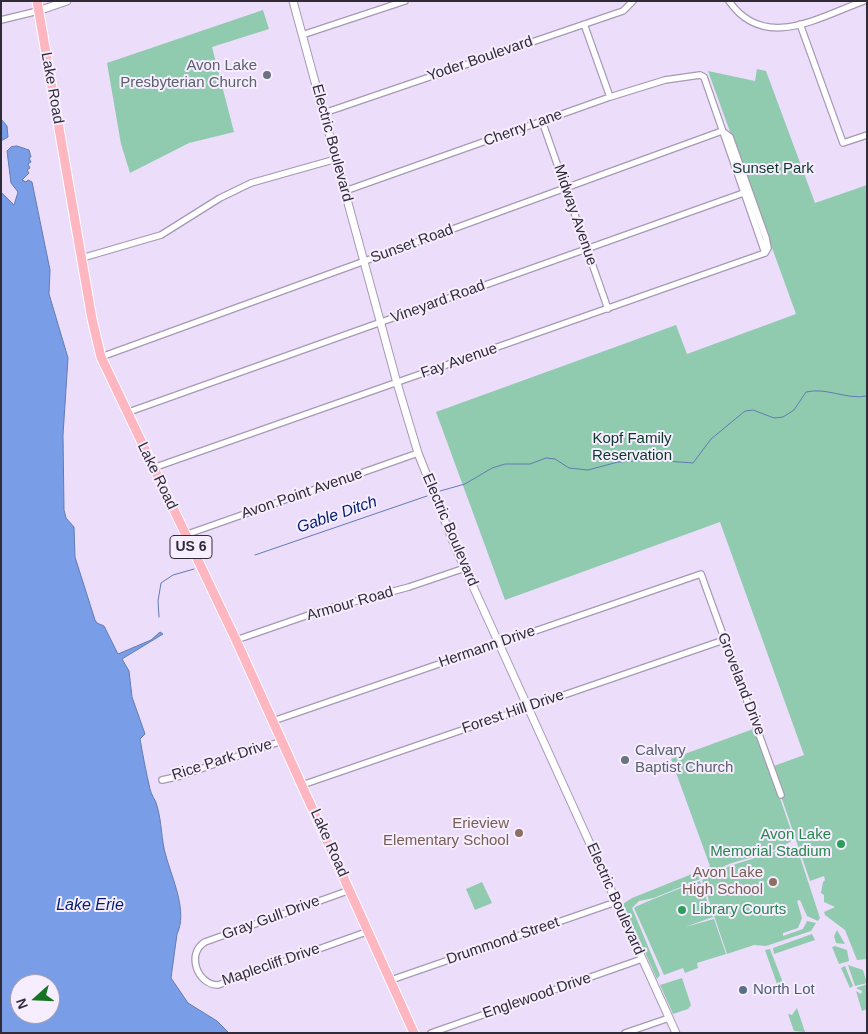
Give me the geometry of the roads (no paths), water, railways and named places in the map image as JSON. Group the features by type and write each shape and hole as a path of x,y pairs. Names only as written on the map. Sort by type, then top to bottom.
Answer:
{"main road":[{"name":"Lake Road","path":"38,6 101,357 126,413 236,640 414,1033"}],"street":[{"path":"1,20 38,6 67,1"},
{"name":"Electric Boulevard","path":"293,1 380,323 418,453 465,568 676,1033"},
{"path":"302,35 404,1"},
{"name":"Yoder Boulevard","path":"324,113 623,11 634,1"},
{"path":"729,1 741,16 758,26 778,29 800,24 864,1"},
{"path":"584,24 610,97"},
{"path":"800,24 843,143 867,134"},
{"name":"Cherry Lane","path":"345,191 610,97 665,80 700,75 704,77 722,131"},
{"name":"Midway Avenue","path":"542,121 608,309"},
{"path":"722,131 730,137 746,192"},
{"name":"Sunset Road","path":"101,357 722,131"},
{"path":"82,258 161,235 220,198 251,183 336,159"},
{"name":"Vineyard Road","path":"126,413 746,192"},
{"name":"Fay Avenue","path":"153,468 765,253 768,248 766,238 746,192"},
{"name":"Avon Point Avenue","path":"185,535 418,453"},
{"name":"Armour Road","path":"236,640 323,610 409,587 465,568"},
{"name":"Hermann Drive","path":"273,721 700,574"},
{"name":"Groveland Drive","path":"700,574 781,795"},
{"name":"Forest Hill Drive","path":"302,785 724,640"},
{"name":"Rice Park Drive","path":"162,780 180,776 282,741"},
{"name":"Gray Gull Drive","path":"196,951 205,942 350,890"},
{"name":"Drummond Street","path":"391,980 616,902"},
{"name":"Maplecliff Drive","path":"196,951 195,960 202,978 210,984 218,985 369,931"},
{"name":"Englewood Drive","path":"431,1033 642,960"},
{"path":"625,1033 669,1018"}],"water":[{"path":"1,119 7,126 8,137 1,141"},
{"name":"Lake Erie","path":"17,146 29,150 31,157 29,158 31,162 28,164 30,168 27,170 29,173 22,180 32,182 50,270 49,294 68,358 63,435 64,510 66,518 74,527 75,557 95,620 104,626 118,654 151,640 160,632 163,634 122,659 129,671 132,697 145,734 140,739 146,770 159,812 164,850 180,905 180,925 171,978 188,1003 217,1021 229,1033 1,1033 1,192 14,205 18,192 11,183 7,151 11,147"}],"waterway":[{"name":"Gable Ditch","path":"440,491 465,484 492,468 505,464 530,464 546,458 555,459 569,468 588,470 618,462 652,460 693,463 711,439 745,411 753,410 774,418 783,417 794,410 806,392 814,391 859,397 867,396"},
{"name":"Gable Ditch","path":"255,555 427,496"},
{"name":"Gable Ditch","path":"159,617 158,601 161,583 173,575 194,569"}],"place":[{"name":"Avon Lake Presbyterian Church","path":"267,75"},
{"name":"Calvary Baptist Church","path":"625,760"},
{"name":"Erieview Elementary School","path":"519,833"},
{"name":"Avon Lake Memorial Stadium","path":"841,844"},
{"name":"Avon Lake High School","path":"773,882"},
{"name":"Library Courts","path":"682,910"},
{"name":"North Lot","path":"743,990"}],"park label":[{"name":"Sunset Park","path":"773,169"},
{"name":"Kopf Family Reservation","path":"632,448"}]}
